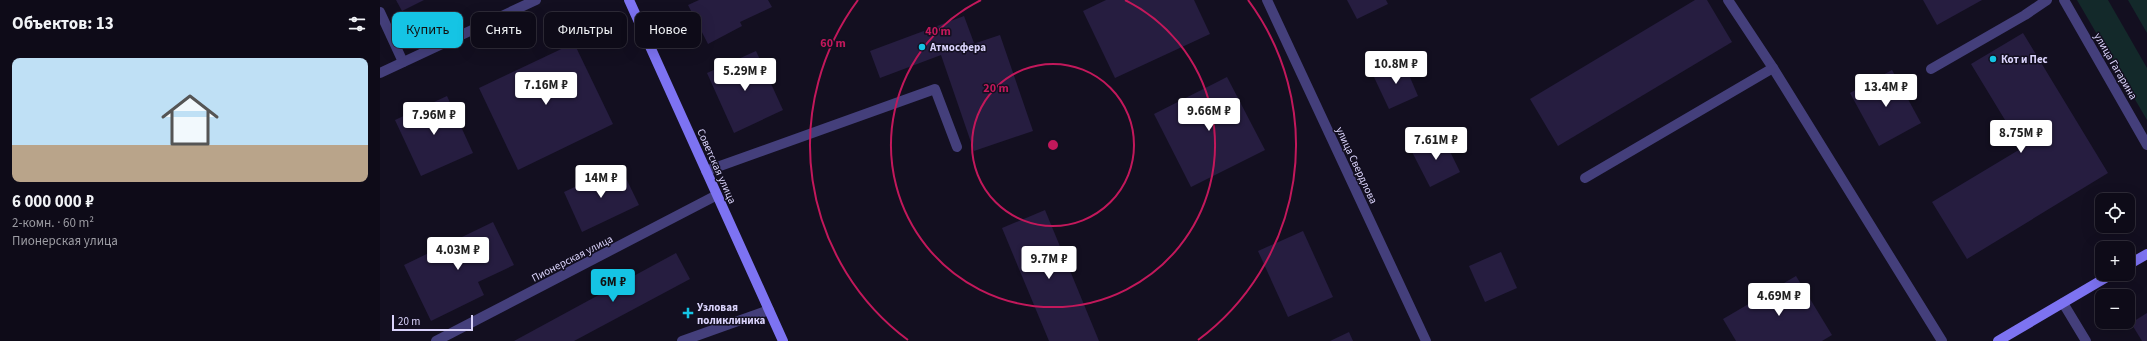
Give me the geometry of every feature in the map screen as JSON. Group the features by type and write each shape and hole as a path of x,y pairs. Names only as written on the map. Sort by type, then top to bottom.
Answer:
{"street":[{"path":"380,73 536,0"},
{"name":"Советская улица","path":"629,0 783,341"},
{"name":"улица Свердлова","path":"1267,0 1426,341"},
{"path":"1728,0 1773,68 1942,341"},
{"path":"1931,69 2025,15 2047,0"},
{"name":"улица Гагарина","path":"2064,0 2147,145"},
{"path":"380,12 403,62"},
{"path":"1585,178 1773,68"},
{"path":"706,171 935,89 957,147"},
{"name":"Пионерская улица","path":"436,341 717,195"},
{"path":"2135,261 2147,254"},
{"path":"1998,341 2100,281"},
{"path":"2063,303 2086,341"},
{"path":"682,341 769,310"}],"green space":[{"path":"2077,0 2108,0 2147,68 2147,120"},
{"path":"2128,0 2147,0 2147,33"}],"building":[{"path":"396,0 424,0 402,11"},
{"path":"699,0 768,0 772,7 740,22 742,26 708,44 701,30 701,12 692,12 688,5"},
{"path":"1106,0 1194,0 1210,34 1115,78 1083,11"},
{"path":"1347,0 1386,0 1388,4 1357,19"},
{"path":"1695,0 1707,0 1732,42 1558,146 1530,99"},
{"path":"1923,0 1982,0 1937,25"},
{"path":"964,16 974,43 961,48 1000,35 1033,131 974,151 941,55 880,78 870,51"},
{"path":"2023,33 2108,173 1967,259 1932,202 2022,148 1971,64"},
{"path":"563,48 576,48 613,124 518,170 479,88"},
{"path":"756,51 783,110 734,133 707,73"},
{"path":"1403,61 1418,96 1389,109 1373,75"},
{"path":"1892,70 1921,123 1879,146 1850,93"},
{"path":"1227,77 1265,150 1191,187 1154,114"},
{"path":"447,96 473,153 421,176 395,120"},
{"path":"1442,135 1460,172 1430,187 1411,150"},
{"path":"620,166 639,205 582,232 564,192"},
{"path":"1045,210 1099,341 1049,341 1002,228"},
{"path":"493,222 514,265 478,282 484,295 431,321 404,265"},
{"path":"1303,231 1333,297 1288,317 1258,251"},
{"path":"1501,252 1517,288 1485,302 1469,266"},
{"path":"676,253 690,279 574,341 514,341"},
{"path":"1796,276 1832,335 1822,341 1736,341 1723,319"},
{"path":"2147,313 2147,341 2142,341 2135,329 2135,320"},
{"path":"1349,332 1353,341 1330,341"}],"place":[{"name":"Атмосфера","path":"922,47"},
{"name":"Кот и Пес","path":"1993,59"},
{"name":"Узловая поликлиника","path":"688,313"}]}
